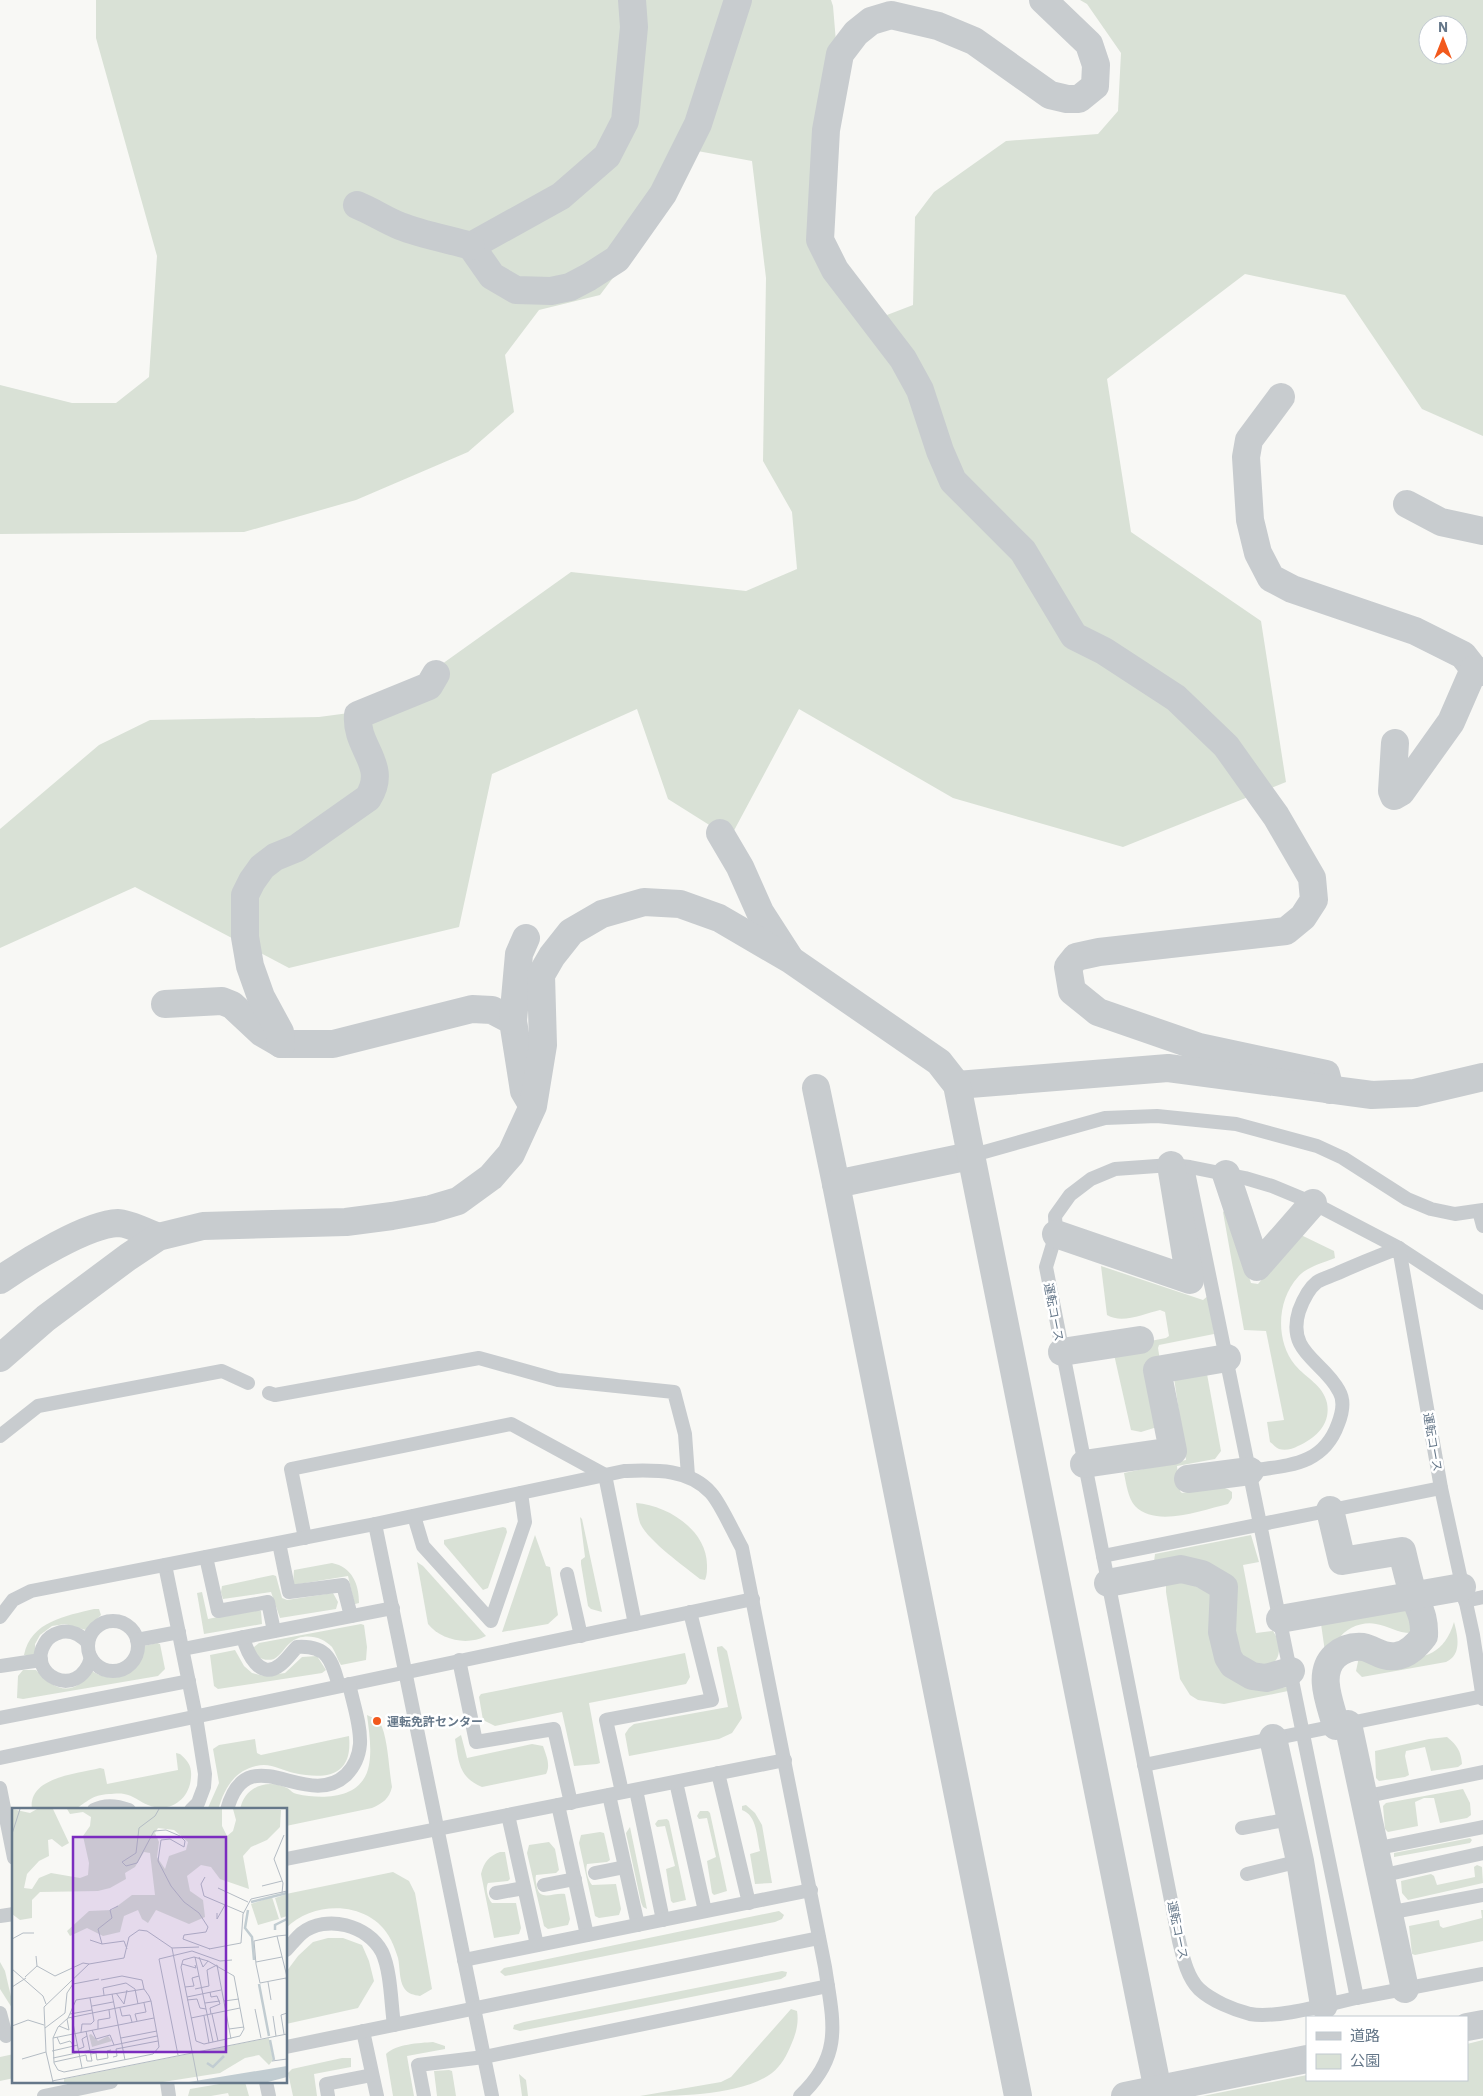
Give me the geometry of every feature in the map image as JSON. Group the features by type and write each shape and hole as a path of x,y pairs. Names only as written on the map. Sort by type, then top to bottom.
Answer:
{"street":[{"path":"471,246 561,196 607,156 625,121 634,27 632,0"},
{"path":"357,205 373,211 399,226 471,246 492,276 516,290 551,291 570,286 589,277 617,259 663,194 698,124 738,0"},
{"path":"1043,0 1089,44 1096,65 1095,86 1079,99 1067,99 1050,95 974,41 938,26 891,15 871,21 856,33 840,54 826,130 820,240 835,270 903,359 920,390 940,450 953,481 1023,551 1074,636 1104,651 1176,698 1226,746 1276,816 1312,878 1314,900 1303,917 1286,931 1099,952 1076,957 1068,967 1072,991 1098,1012 1199,1048 1326,1074 1330,1090"},
{"path":"1281,397 1249,440 1246,457 1250,520 1258,553 1271,578 1292,589 1416,631 1463,655 1479,671 1451,722 1401,792 1394,796 1392,791 1395,742"},
{"path":"1407,504 1441,522 1483,531"},
{"path":"280,1044 280,1032 261,997 250,966 245,937 245,895 252,881 262,868 275,857 297,848 368,798 374,789 376,774 357,726 358,715 429,686 436,674"},
{"path":"720,832 740,868 760,912 791,960"},
{"path":"0,1358 46,1318 128,1256 158,1237 203,1226 346,1222 421,1211 458,1201 491,1177 511,1154 533,1106 543,1045 541,975 552,956 571,932 602,914 644,902 680,904 719,918 791,960 939,1062 957,1085 1159,2092"},
{"path":"526,938 519,954 513,1021 524,1091 533,1106"},
{"path":"166,1004 222,1001 232,1006 262,1033 280,1044 333,1044 472,1009 492,1010 513,1021"},
{"path":"957,1085 1168,1068 1372,1096 1415,1093 1483,1077"},
{"path":"816,1088 1018,2096"},
{"path":"836,1184 970,1156"},
{"path":"1056,1234 1190,1280 1179,1166"},
{"path":"1226,1174 1257,1267 1313,1203"},
{"path":"0,1280 23,1264 97,1227 119,1223 158,1237"},
{"path":"1062,1352 1140,1340"},
{"path":"1084,1464 1172,1451 1157,1370 1227,1358"},
{"path":"1188,1479 1250,1471"},
{"path":"1330,1510 1342,1561 1402,1551 1414,1596 1425,1623 1424,1636 1407,1653 1397,1656 1386,1656 1374,1653 1365,1647 1349,1647 1339,1652 1329,1662 1325,1673 1327,1691 1342,1725 1363,1797 1405,1989"},
{"path":"1108,1583 1181,1569 1202,1574 1224,1587 1222,1632 1228,1657 1233,1665 1252,1676 1266,1678 1290,1671"},
{"path":"1280,1619 1414,1596 1470,1595"},
{"path":"1273,1738 1300,1861 1324,2005"},
{"path":"1468,2027 1483,2024"},
{"path":"1125,2096 1159,2092 1306,2059"}],"lane":[{"path":"970,1156 1105,1118 1157,1116 1236,1124 1317,1146 1343,1158 1407,1199 1431,1209 1455,1214 1481,1211 1483,1226"},
{"path":"1179,1166 1227,1358 1357,1998"},
{"name":"運転コース","path":"1483,1303 1399,1248 1313,1203 1272,1186 1226,1174 1179,1166 1115,1169 1091,1179 1070,1195 1055,1216 1056,1234 1046,1267 1179,1940 1185,1966 1198,1988 1213,1999 1251,2014 1268,2014 1483,1974"},
{"path":"1250,1471 1307,1460 1324,1450 1335,1433 1343,1412 1340,1392 1327,1374 1309,1358 1301,1346 1298,1333 1298,1317 1303,1298 1317,1282 1399,1248"},
{"name":"運転コース","path":"1144,1765 1483,1697 1470,1595 1441,1488 1399,1248"},
{"path":"269,1393 275,1394 479,1358 558,1380 674,1392 685,1434 688,1476"},
{"path":"0,1436 38,1406 222,1371 248,1383"},
{"path":"305,1538 291,1468 511,1424 605,1475"},
{"path":"0,1617 13,1600 31,1591 375,1524 624,1471 661,1470 688,1476 711,1493 742,1548 820,1938 832,2013 832,2044 820,2073 812,2085 800,2096"},
{"path":"605,1475 635,1624"},
{"name":"運転コース","path":"1103,1556 1441,1488"},
{"path":"414,1516 423,1546 491,1621 525,1522 520,1493"},
{"path":"375,1524 492,2096"},
{"path":"278,1543 289,1592 344,1585 351,1616"},
{"path":"206,1557 218,1611 268,1602 274,1631"},
{"path":"166,1565 196,1717 205,1774 204,1787 198,1802 193,1808"},
{"path":"567,1574 580,1636"},
{"path":"0,1758 753,1599"},
{"path":"183,1649 393,1608"},
{"path":"663,1920 622,1792 606,1720 712,1700 690,1612"},
{"path":"111,1621 126,1625 132,1630 137,1640 137,1654 126,1667 110,1671 102,1669 91,1658 88,1643 89,1637 96,1626 111,1621"},
{"path":"88,1643 84,1638 70,1632 54,1634 42,1647 41,1660 44,1670 50,1676 64,1681 72,1680 85,1672 91,1658"},
{"path":"137,1640 179,1632"},
{"path":"228,1808 232,1796 241,1782 256,1775 265,1774 299,1784 320,1786 333,1783 345,1776 354,1765 360,1745 344,1685 330,1658 323,1652 311,1647 297,1647 278,1666 267,1669 253,1662 248,1654 243,1637"},
{"path":"0,1666 41,1660"},
{"path":"459,1660 476,1742 554,1728 574,1879 587,1935"},
{"path":"0,1718 189,1680"},
{"path":"288,1859 785,1760"},
{"path":"1363,1797 1483,1772"},
{"path":"718,1773 749,1903"},
{"path":"676,1782 705,1911"},
{"path":"0,1788 12,1848"},
{"path":"622,1792 625,1867 638,1924"},
{"path":"98,1808 115,1806 122,1808"},
{"path":"508,1815 537,1945"},
{"path":"1242,1828 1290,1818"},
{"path":"1374,1849 1483,1827"},
{"path":"1380,1876 1483,1853"},
{"path":"1247,1874 1300,1861"},
{"path":"595,1873 625,1867"},
{"path":"544,1885 574,1879"},
{"path":"496,1893 524,1888"},
{"path":"464,1960 811,1890"},
{"path":"1388,1913 1483,1895"},
{"path":"288,1948 302,1933 316,1926 342,1923 359,1930 372,1940 382,1952 394,2025"},
{"path":"288,2047 820,1938"},
{"path":"424,2096 418,2066 484,2057 828,1986"},
{"path":"0,2012 7,2036"},
{"path":"363,2031 377,2096"},
{"path":"328,2096 326,2084 372,2075"},
{"path":"44,2096 59,2090 98,2084"}],"green space":[{"path":"96,0 831,0 837,54 818,199 845,281 887,315 913,305 915,217 934,192 1006,141 1098,134 1118,111 1121,53 1087,4 1080,0 1483,0 1483,436 1422,409 1345,295 1245,274 1107,379 1131,532 1261,621 1286,782 1123,847 953,798 799,709 730,838 668,799 637,709 492,774 459,927 289,968 135,887 0,948 0,829 99,745 150,720 319,717 379,709 571,572 746,591 797,569 792,512 763,461 766,278 752,161 692,150 634,250 600,295 539,310 505,355 514,412 468,452 356,500 244,532 0,534 0,385 72,403 116,403 149,377 157,256 96,38"},
{"path":"1227,1209 1251,1283 1258,1284 1301,1235 1334,1251 1335,1258 1310,1268 1298,1277 1291,1286 1283,1308 1281,1320 1284,1344 1299,1370 1322,1391 1328,1411 1321,1429 1305,1443 1291,1449 1279,1449 1270,1442 1267,1422 1284,1420 1266,1331 1244,1330 1223,1212"},
{"path":"1101,1266 1203,1300 1209,1295 1214,1334 1159,1345 1158,1348 1170,1423 1141,1432 1131,1430 1113,1350 1114,1348 1169,1336 1165,1312 1160,1310 1140,1316 1119,1319 1107,1315"},
{"path":"1207,1374 1221,1451 1215,1459 1177,1466 1180,1491 1182,1493 1208,1487 1221,1487 1232,1492 1232,1498 1228,1504 1193,1513 1167,1517 1155,1516 1144,1512 1135,1506 1131,1499 1124,1473 1186,1460 1174,1378"},
{"path":"636,1503 648,1505 672,1514 693,1531 705,1552 707,1575 705,1580 700,1579 650,1538 640,1523"},
{"path":"580,1517 602,1612 591,1609 588,1606 581,1564 581,1560 585,1557"},
{"path":"503,1527 506,1528 507,1532 488,1588 483,1590 444,1544 444,1540"},
{"path":"535,1535 546,1566 550,1567 558,1615 548,1624 502,1632"},
{"path":"1251,1535 1259,1562 1243,1565 1256,1633 1273,1631 1279,1649 1276,1660 1267,1665 1254,1664 1237,1656 1232,1591 1154,1562 1155,1554"},
{"path":"417,1562 423,1566 486,1636 471,1641 463,1641 455,1640 433,1630 428,1624"},
{"path":"332,1563 345,1568 353,1577 358,1589 359,1603 355,1604 354,1602 348,1576 293,1585 294,1570"},
{"path":"273,1575 276,1576 282,1598 287,1600 333,1593 338,1602 336,1609 280,1618 271,1592 223,1599 222,1586"},
{"path":"1179,1579 1211,1593 1259,1689 1289,1687 1288,1691 1224,1704 1198,1700 1190,1695 1180,1679 1166,1592 1166,1586"},
{"path":"202,1592 208,1619 257,1609 261,1611 262,1624 204,1634 197,1593"},
{"path":"1422,1602 1411,1633 1371,1623 1355,1626 1345,1632 1336,1644 1329,1679 1321,1624"},
{"path":"99,1609 101,1615 86,1630 65,1624 52,1626 40,1635 35,1644 35,1656 24,1655 34,1634 42,1627 72,1614"},
{"path":"1454,1622 1457,1633 1457,1650 1455,1655 1446,1662 1362,1677 1356,1671 1359,1657 1403,1659 1416,1658 1428,1654 1439,1648 1448,1637"},
{"path":"364,1625 367,1647 366,1660 341,1665 328,1643 312,1637 300,1637 288,1645 274,1659 260,1658 254,1651 254,1647 259,1643"},
{"path":"160,1644 165,1669 158,1676 23,1699 17,1698 18,1676 23,1670 36,1670 57,1687 71,1688 78,1685 92,1671 111,1677 118,1677 131,1672 140,1662 144,1646"},
{"path":"722,1646 727,1651 742,1718 732,1733 719,1739 629,1756 625,1734 634,1724 728,1707 717,1650 717,1647"},
{"path":"235,1650 244,1666 252,1673 264,1676 285,1673 302,1657 317,1656 326,1670 322,1673 218,1689 214,1686 210,1655"},
{"path":"685,1653 690,1677 686,1684 589,1703 600,1763 597,1764 574,1766 562,1712 495,1726 483,1720 479,1697 481,1694"},
{"path":"367,1715 380,1723 382,1727 386,1740 392,1787 387,1798 372,1808 288,1826 288,1808 240,1808 246,1795 251,1790 264,1785 279,1785 295,1794 319,1797 351,1791 359,1785 365,1776 370,1759"},
{"path":"461,1735 467,1758 532,1744 543,1746 548,1764 546,1774 482,1787 468,1778 461,1768 455,1739"},
{"path":"349,1736 347,1760 335,1772 317,1776 294,1773 271,1766 261,1765 248,1768 231,1782 223,1795 219,1808 208,1808 219,1783 213,1749 219,1745 255,1739 257,1753 261,1755"},
{"path":"1447,1737 1456,1746 1461,1755 1462,1764 1458,1767 1431,1771 1425,1747 1406,1751 1405,1756 1409,1775 1379,1781 1376,1778 1375,1751"},
{"path":"176,1753 180,1754 189,1764 191,1770 190,1785 183,1798 177,1803 164,1808 145,1804 124,1794 118,1794 98,1796 76,1808 32,1808 33,1799 37,1790 45,1784 67,1775 100,1768 104,1769 107,1784 178,1770"},
{"path":"1463,1789 1470,1803 1471,1815 1467,1818 1440,1823 1434,1798 1424,1798 1415,1802 1418,1826 1388,1832 1385,1829 1383,1806 1386,1803"},
{"path":"746,1805 755,1813 762,1825 772,1883 755,1884 750,1854 760,1851 751,1817 742,1810 742,1806"},
{"path":"700,1811 708,1811 710,1813 727,1891 714,1895 712,1893 707,1861 716,1857 707,1818 699,1819 697,1816"},
{"path":"667,1819 686,1900 673,1903 671,1901 666,1869 675,1866 665,1826 657,1827 655,1824 658,1820"},
{"path":"630,1827 647,1909 643,1907 641,1902 626,1833"},
{"path":"604,1833 610,1860 587,1864 587,1875 592,1885 616,1884 621,1909 619,1915 599,1918 595,1916 579,1843 581,1835"},
{"path":"1470,1838 1472,1840 1470,1843 1394,1857 1394,1853"},
{"path":"549,1842 555,1849 559,1870 556,1873 536,1875 537,1887 539,1892 544,1895 565,1894 570,1919 568,1925 548,1929 544,1926 527,1853 529,1845"},
{"path":"500,1852 505,1852 510,1879 508,1881 488,1883 487,1894 492,1903 516,1903 521,1928 519,1934 494,1938 481,1874 488,1860"},
{"path":"1477,1865 1482,1867 1483,1883 1408,1900 1402,1893 1401,1881 1431,1874 1434,1876 1437,1885 1475,1877 1474,1867"},
{"path":"393,1872 409,1881 415,1893 432,1989 420,1996 409,1993 404,1988 400,1977 398,1958 392,1942 382,1927 371,1918 357,1911 342,1908 312,1912 288,1926 288,1894"},
{"path":"1481,1910 1483,1910 1483,1941 1415,1955 1412,1954 1409,1926 1439,1920 1440,1926 1443,1928 1482,1918"},
{"path":"779,1911 784,1915 782,1919 775,1922 505,1976 500,1972 504,1968"},
{"path":"328,1938 343,1938 362,1945 369,1961 374,1981 358,2008 288,2024 288,1969 298,1956 313,1942"},
{"path":"0,1962 5,1971 12,2008 0,1989"},
{"path":"782,1971 787,1972 786,1976 781,1979 520,2031 513,2029 514,2025 524,2022"},
{"path":"791,2009 797,2011 798,2020 796,2033 789,2049 775,2070 759,2081 709,2093 640,2096 721,2082 731,2077"},
{"path":"1483,2040 1483,2096 1203,2096 1306,2075 1306,2081 1468,2081 1468,2044"},
{"path":"433,2042 445,2046 445,2049 407,2056 414,2096 393,2096 386,2054 402,2046"},
{"path":"12,2054 12,2078 0,2081 0,2057"},
{"path":"342,2058 351,2058 351,2067 314,2074 317,2096 293,2096 288,2073 292,2069"},
{"path":"434,2071 452,2071 456,2096 437,2096"},
{"path":"519,2074 526,2080 528,2096 522,2096"},
{"path":"219,2084 246,2084 249,2096 229,2096 228,2093 211,2096 188,2096 190,2089"}],"place":[{"name":"運転免許センター","path":"377,1721"}]}
